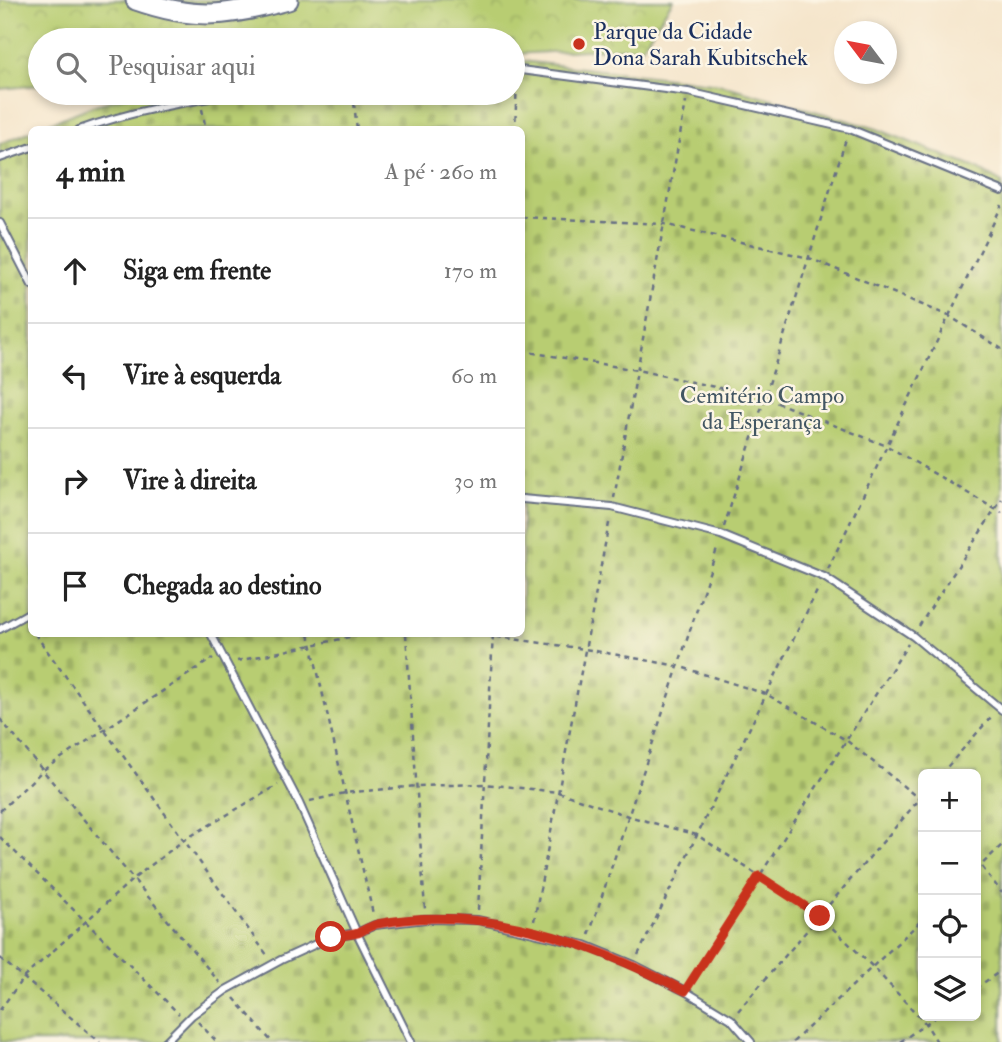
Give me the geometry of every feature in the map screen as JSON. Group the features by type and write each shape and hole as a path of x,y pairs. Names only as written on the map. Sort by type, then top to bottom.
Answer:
{"main road":[{"path":"136,0 192,15 288,0"}],"lane":[{"path":"525,70 688,92 849,129 1002,191"},
{"path":"90,126 174,105"},
{"path":"0,158 28,148"},
{"path":"0,223 28,277"},
{"path":"525,499 612,507 721,535 824,577 913,636 1000,708"},
{"path":"0,629 28,613"},
{"path":"213,637 299,803 357,933 411,1042"},
{"path":"165,1042 189,1018 226,990 273,964 331,937 357,933 375,925 426,919 478,920 585,945 634,965 685,991 731,1019 751,1042"}],"path":[{"path":"201,105 205,126"},
{"path":"354,105 357,126"},
{"path":"515,105 515,126"},
{"path":"525,217 664,224 809,258 949,316 1002,349"},
{"path":"525,351 637,370 765,398 887,446 1002,513"},
{"path":"685,991 1002,499"},
{"path":"37,637 273,964"},
{"path":"310,637 375,925"},
{"path":"227,664 348,637"},
{"path":"406,637 426,919"},
{"path":"478,920 492,637"},
{"path":"509,637 678,666 766,694 846,740 918,795"},
{"path":"0,811 43,771 221,653"},
{"path":"945,769 1000,708"},
{"path":"0,719 272,1042"},
{"path":"0,1010 23,978 133,878 184,840 287,780"},
{"path":"299,803 345,793 416,786 485,784 558,792 628,816 697,835 820,916 873,967 926,1024 937,1042"},
{"path":"731,1019 918,803"},
{"path":"0,837 85,921 218,1042"},
{"path":"1002,845 981,865 1002,893"},
{"path":"793,1042 918,924"},
{"path":"0,958 100,1042"},
{"path":"981,985 1002,970"},
{"path":"900,1042 930,1021"}],"green space":[{"name":"Parque da Cidade Dona Sarah Kubitschek","path":"0,0 673,0 642,47 525,53 525,28 28,28 28,86 0,89"},
{"name":"Cemitério Campo da Esperança","path":"525,61 719,84 877,129 978,169 1002,183 1002,1042 0,1042 0,144 28,132 28,637 525,637 525,126 42,126 95,105 525,105"}],"place":[{"name":"Parque da Cidade Dona Sarah Kubitschek","path":"579,44"}],"route":[{"path":"331,937 357,933 375,925 426,919 478,920 585,945 634,965 685,991 759,876 820,916"}]}
